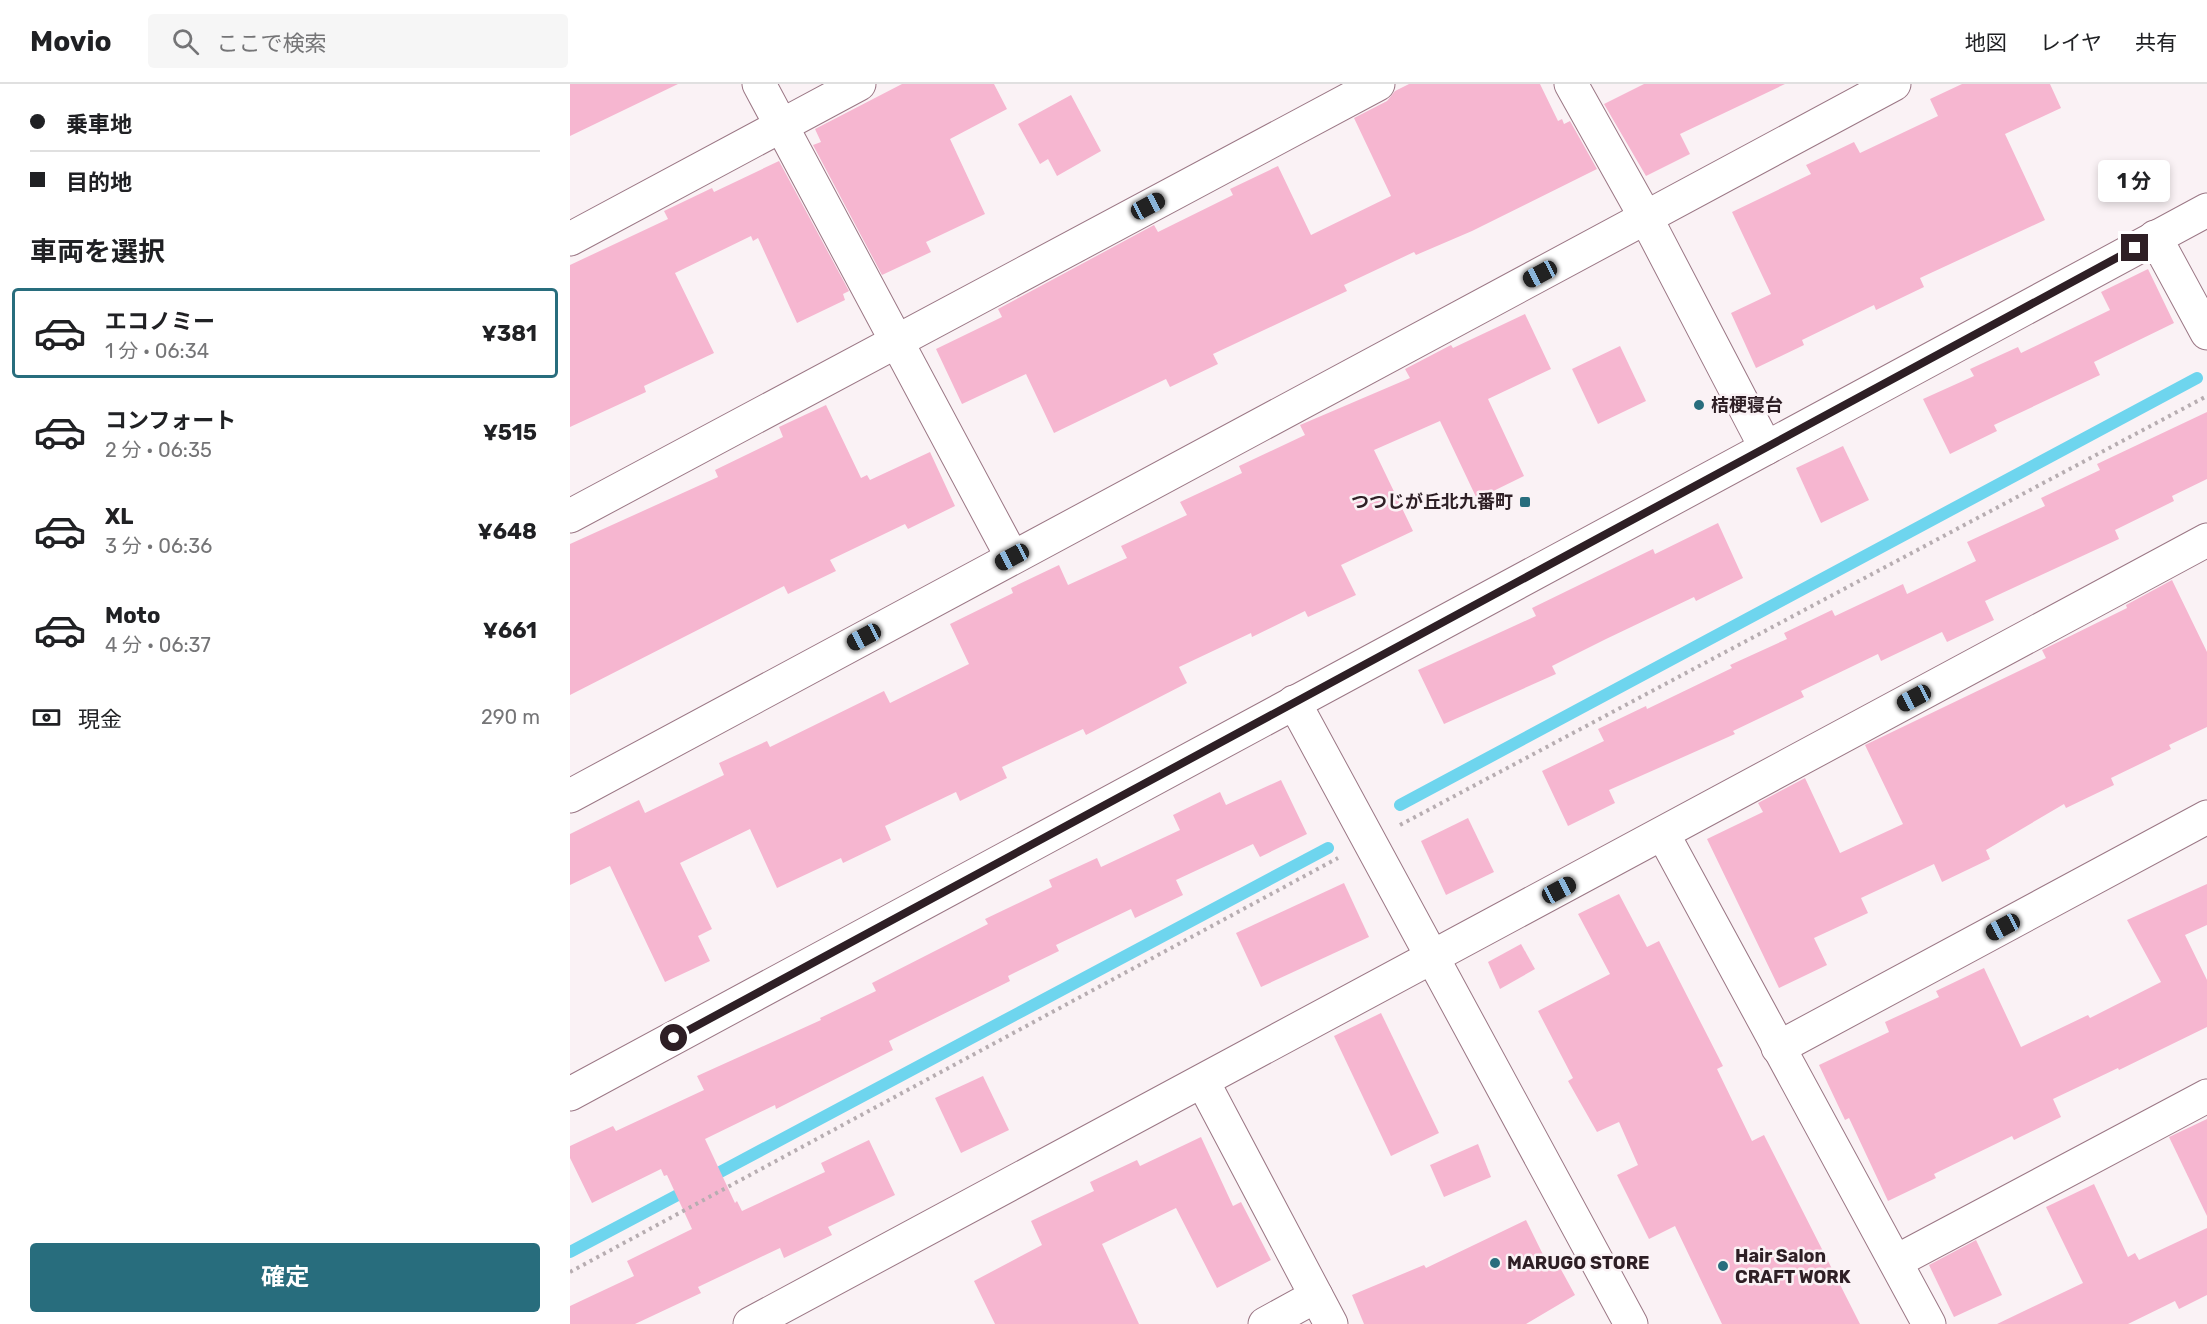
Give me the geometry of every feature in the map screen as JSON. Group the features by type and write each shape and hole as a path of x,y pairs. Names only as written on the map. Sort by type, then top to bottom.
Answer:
{"street":[{"path":"759,84 1012,557"},
{"path":"570,239 859,84"},
{"path":"570,516 1378,84"},
{"path":"1571,84 1646,218 1766,448"},
{"path":"570,796 1894,84"},
{"path":"570,1094 2207,210"},
{"path":"2155,237 2207,333"},
{"path":"750,1324 2207,540"},
{"path":"1294,702 1631,1324"},
{"path":"1778,1048 2207,817"},
{"path":"1664,834 1778,1048 1897,1261 1929,1324"},
{"path":"1203,1082 1324,1310 1265,1324"},
{"path":"1897,1261 2207,1096"}],"building":[{"path":"570,84 678,84 570,136"},
{"path":"902,84 994,84 1007,109 950,139 985,214 926,242 931,252 882,275 813,145 821,142 815,129"},
{"path":"1409,84 1540,84 1558,121 1562,119 1564,124 1570,121 1597,169 1472,231 1416,255 1414,252 1344,285 1347,291 1213,354 1218,364 1170,387 1166,379 1054,433 1026,374 962,404 936,349 1002,317 998,309 1154,225 1158,232 1233,195 1230,189 1278,166 1311,235 1391,196 1354,118 1387,101 1395,91"},
{"path":"1644,84 1785,84 1680,134 1690,154 1646,176 1604,104"},
{"path":"1962,84 2050,84 2061,108 2005,134 2045,220 1920,278 1924,287 1876,310 1874,305 1802,340 1804,345 1756,368 1731,313 1771,294 1732,212 1811,174 1806,165 1854,142 1860,153 1938,116 1930,99"},
{"path":"1071,95 1101,151 1057,176 1048,159 1040,164 1018,124"},
{"path":"779,161 849,291 843,294 845,300 797,323 758,238 753,241 751,236 675,273 714,353 644,386 646,392 570,427 570,265 668,219 664,211 712,188 714,192"},
{"path":"2148,269 2174,323 2094,362 2100,375 1994,425 1997,431 1950,454 1923,399 1974,376 1970,369 2018,347 2021,353 2110,310 2101,292"},
{"path":"1525,314 1551,369 1488,399 1524,476 1477,499 1440,421 1374,450 1413,531 1341,565 1356,595 1308,617 1305,611 1252,637 1251,633 1179,667 1187,683 1086,735 1083,729 1002,767 1007,778 960,801 956,792 885,826 891,840 843,863 841,858 777,888 750,829 680,863 712,929 698,936 710,961 665,982 610,866 570,885 570,834 639,800 645,813 724,775 719,763 767,741 770,747 884,691 890,703 969,664 950,624 1013,593 1011,588 1059,565 1068,585 1127,558 1121,546 1187,515 1180,502 1242,473 1239,466 1305,435 1300,425 1410,378 1405,369 1451,345 1453,348"},
{"path":"1620,346 1646,401 1598,424 1572,369"},
{"path":"826,405 861,478 867,475 870,480 930,452 955,506 908,529 905,524 830,560 836,571 788,594 784,586 570,695 570,544 718,477 715,470 783,437 779,427"},
{"path":"2207,412 2207,479 2172,496 2174,501 2115,530 2119,539 1985,601 1994,620 1947,642 1942,632 1881,661 1878,654 1801,691 1804,697 1733,731 1735,734 1609,790 1615,803 1568,826 1542,771 1604,741 1598,729 1646,706 1647,709 1732,668 1730,665 1787,639 1784,633 1832,610 1835,616 1903,584 1907,594 1976,561 1967,542 2045,506 2041,498 2100,470 2097,464"},
{"path":"1843,446 1869,500 1821,523 1796,468"},
{"path":"1718,523 1743,578 1696,601 1694,597 1606,639 1552,666 1556,674 1444,724 1418,670 1536,616 1532,608 1653,549 1655,554"},
{"path":"2172,580 2207,652 2207,727 2169,745 2171,749 2111,778 2114,785 2066,808 2064,804 1986,850 1990,859 1942,882 1934,864 1861,898 1868,913 1814,938 1827,965 1779,988 1707,839 1763,812 1758,803 1805,778 1840,853 1903,824 1865,745 2046,658 2042,650 2127,608 2126,605"},
{"path":"1281,780 1307,834 1260,857 1253,844 1176,880 1183,895 1135,918 1131,909 1056,945 1059,951 1008,976 1010,981 889,1041 893,1050 776,1109 775,1105 705,1139 735,1203 737,1201 742,1211 825,1172 821,1163 869,1140 895,1195 828,1227 832,1235 784,1258 780,1248 698,1287 701,1293 635,1324 570,1324 570,1306 634,1276 627,1261 692,1229 667,1175 664,1176 661,1169 592,1203 570,1158 570,1146 613,1126 616,1131 704,1090 697,1076 821,1020 820,1018 876,991 872,983 988,924 985,919 1052,887 1049,880 1097,858 1101,867 1180,830 1173,815 1220,792 1226,805"},
{"path":"1468,818 1494,872 1446,895 1421,841"},
{"path":"1344,883 1369,937 1261,987 1236,933"},
{"path":"2207,884 2207,925 2185,935 2207,980 2207,1027 2053,1099 2061,1117 2014,1140 2012,1136 1934,1174 1936,1178 1888,1201 1849,1118 1845,1120 1819,1065 1889,1032 1885,1022 1939,997 1936,991 1984,968 2021,1047 2088,1015 2090,1018 2161,982 2127,920"},
{"path":"1619,894 1647,947 1659,941 1723,1066 1717,1069 1752,1141 1764,1135 1860,1324 1722,1324 1675,1226 1649,1239 1617,1175 1638,1165 1619,1122 1597,1132 1568,1081 1573,1078 1538,1011 1610,974 1578,914"},
{"path":"1521,944 1535,969 1500,989 1488,962"},
{"path":"1381,1013 1439,1133 1391,1156 1334,1036"},
{"path":"983,1076 1009,1130 961,1153 935,1098"},
{"path":"2207,1119 2207,1216 2169,1137"},
{"path":"1201,1137 1233,1206 1241,1202 1271,1260 1217,1288 1176,1208 1102,1244 1139,1324 995,1324 974,1281 1042,1245 1031,1221 1094,1191 1090,1182 1137,1160 1140,1166"},
{"path":"1478,1144 1491,1177 1444,1197 1430,1165"},
{"path":"2094,1184 2128,1257 2135,1253 2139,1260 2207,1228 2207,1295 2179,1309 2175,1301 2128,1324 1997,1324 2083,1283 2046,1207"},
{"path":"1526,1220 1550,1269 1558,1264 1575,1295 1526,1324 1364,1324 1352,1295 1424,1265 1426,1268"},
{"path":"1976,1240 2002,1295 1954,1317 1929,1265"}],"waterway":[{"path":"1400,805 2197,378"},
{"path":"707,1179 1328,848"},
{"path":"570,1252 689,1189"}],"place":[{"name":"桔梗寝台","path":"1699,405"},
{"name":"つつじが丘北九番町","path":"1525,502"},
{"name":"MARUGO STORE","path":"1495,1263"},
{"name":"Hair Salon CRAFT WORK","path":"1723,1266"}],"route":[{"path":"674,1038 2135,248"}]}
